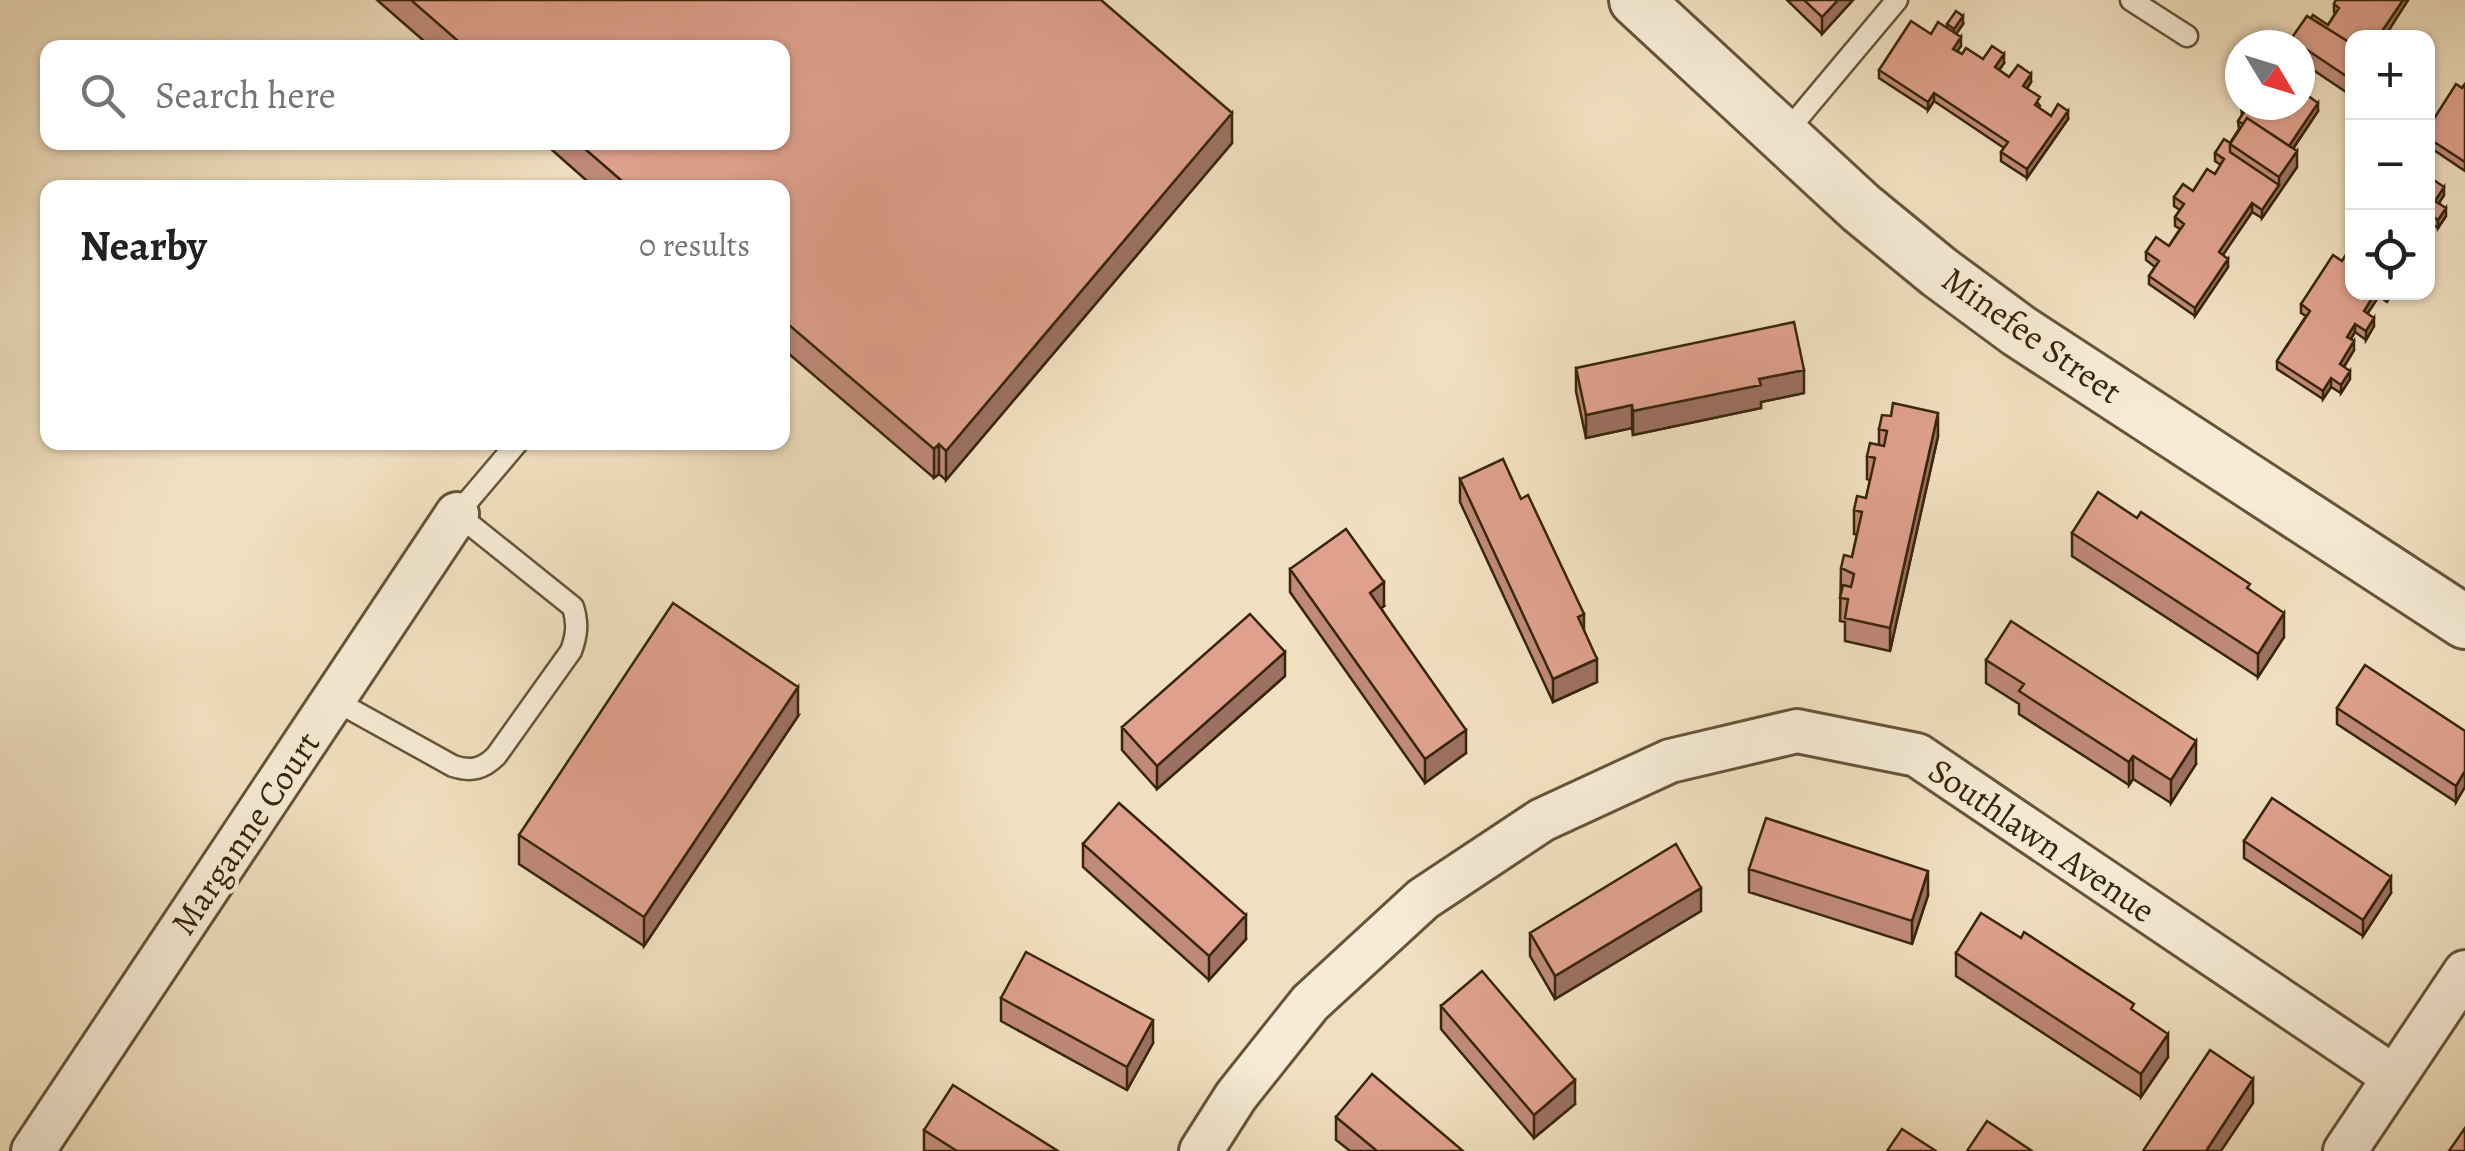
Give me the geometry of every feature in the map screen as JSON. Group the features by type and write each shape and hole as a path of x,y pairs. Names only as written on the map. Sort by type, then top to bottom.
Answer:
{"street":[{"name":"Minefee Street","path":"1636,0 1861,208 2020,332 2465,622"},
{"name":"Marganne Court","path":"33,1151 457,514"},
{"name":"Southlawn Avenue","path":"1202,1151 1236,1096 1310,1003 1423,899 1542,820 1670,761 1797,731 1917,755 2394,1077"},
{"path":"2344,1151 2465,972"}],"lane":[{"path":"1784,136 1897,0"},
{"path":"2131,0 2188,36"},
{"path":"334,700 453,766 474,770 486,766 496,756 571,651 577,636 573,607 457,514 511,450"}],"building":[{"path":"411,0 1101,0 1232,113 946,451 939,444 934,449 790,326 790,180 621,180 586,150 790,150 790,40 457,40"},
{"path":"1804,0 1838,0 1822,17"},
{"path":"2336,0 2403,0 2383,30 2345,30 2345,40 2311,18 2313,15 2328,25 2339,8 2334,4"},
{"path":"1956,11 1963,16 1954,29 1947,24"},
{"path":"2307,16 2345,40 2345,75 2315,55 2315,30 2297,30"},
{"path":"1911,21 1931,34 1938,22 1961,37 1953,49 1962,54 1966,48 1983,59 1992,46 2004,54 1995,67 2009,77 2018,65 2031,74 2023,86 2040,97 2035,105 2051,116 2058,104 2068,111 2027,169 2001,152 2008,142 1934,93 1928,102 1879,70"},
{"path":"2456,84 2462,88 2465,84 2465,162 2435,143 2435,117"},
{"path":"2246,120 2250,120 2297,151 2279,177 2230,144"},
{"path":"2250,120 2307,120 2289,146"},
{"path":"2224,139 2230,143 2230,152 2279,185 2262,210 2252,203 2219,252 2228,259 2195,308 2149,276 2159,261 2146,252 2156,237 2169,246 2184,224 2175,217 2184,204 2174,197 2183,184 2193,191 2207,169 2215,174 2224,159 2215,153"},
{"path":"2435,181 2444,187 2435,201"},
{"path":"2435,201 2446,208 2438,220 2435,218"},
{"path":"2333,255 2342,261 2345,256 2345,300 2371,300 2364,311 2374,318 2366,331 2355,324 2347,337 2354,341 2340,364 2350,371 2341,385 2331,378 2323,391 2277,361 2310,311 2301,304"},
{"path":"1794,322 1804,370 1759,379 1761,385 1633,411 1632,405 1586,415 1576,368"},
{"path":"1893,403 1938,413 1890,628 1845,618 1848,599 1840,598 1843,585 1851,587 1854,574 1841,568 1844,555 1852,557 1862,512 1854,510 1857,496 1866,498 1875,458 1867,456 1870,443 1884,446 1887,431 1879,429 1882,415 1891,416"},
{"path":"1503,459 1521,499 1528,495 1584,614 1578,617 1597,659 1553,679 1460,479"},
{"path":"2098,492 2137,518 2141,512 2250,584 2247,588 2284,613 2258,654 2072,533"},
{"path":"1346,529 1384,582 1370,593 1466,730 1425,759 1290,569"},
{"path":"673,603 798,687 644,917 519,835"},
{"path":"1250,614 1285,652 1157,766 1122,727"},
{"path":"2011,621 2196,741 2171,780 2133,756 2129,762 2019,691 2024,684 1986,660"},
{"path":"2365,665 2465,731 2465,771 2456,786 2337,708"},
{"path":"2272,798 2391,877 2363,920 2244,841"},
{"path":"1119,803 1246,915 1209,956 1083,844"},
{"path":"1766,818 1928,871 1912,921 1749,869"},
{"path":"1676,844 1701,888 1555,976 1530,933"},
{"path":"1981,913 2021,938 2024,932 2134,1004 2131,1009 2168,1034 2141,1074 1956,953"},
{"path":"1026,952 1153,1020 1127,1067 1001,998"},
{"path":"1482,971 1575,1080 1534,1115 1441,1006"},
{"path":"2210,1050 2253,1079 2206,1151 2143,1151"},
{"path":"1372,1074 1463,1151 1377,1151 1336,1117"},
{"path":"953,1085 1058,1151 957,1151 924,1130"},
{"path":"1987,1121 2032,1151 1967,1151"},
{"path":"2465,1128 2465,1151 2449,1151"},
{"path":"1902,1129 1936,1151 1887,1151"}]}
